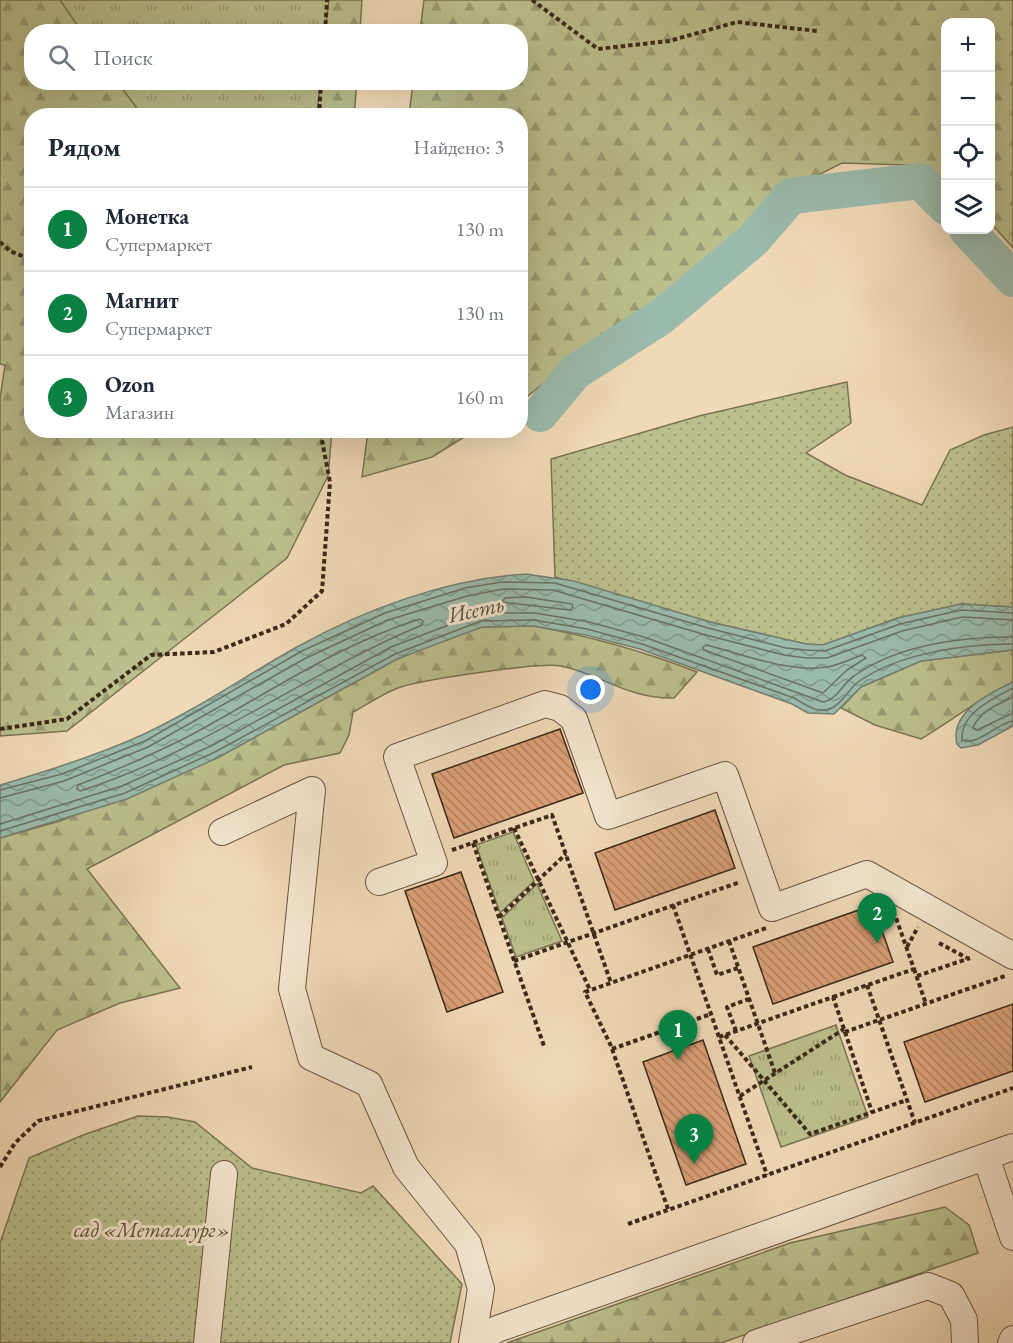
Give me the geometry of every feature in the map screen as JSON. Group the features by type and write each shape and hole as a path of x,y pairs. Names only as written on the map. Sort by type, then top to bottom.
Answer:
{"street":[{"path":"379,882 434,863 397,757 545,704 560,708 574,719 608,816 725,775 772,908 867,874 1013,956"},
{"path":"222,832 312,790 292,989 311,1057 369,1084 406,1167 468,1244 481,1289 474,1343"},
{"path":"474,1343 497,1329 1013,1148"},
{"path":"986,1157 1013,1237"},
{"path":"207,1343 224,1174"},
{"path":"756,1343 902,1292 928,1286 951,1295 964,1320 965,1343"},
{"path":"1011,1343 1013,1339"}],"path":[{"path":"326,24 327,0"},
{"path":"532,0 598,49 669,41 737,22 817,31"},
{"path":"319,108 321,90"},
{"path":"0,242 10,251 24,257"},
{"path":"0,729 67,719 151,655 214,652 286,624 322,591 330,482 322,438"},
{"path":"432,857 552,815 611,983"},
{"path":"514,828 590,990"},
{"path":"472,843 544,1046"},
{"path":"499,917 566,854"},
{"path":"514,961 760,875"},
{"path":"888,885 885,886 926,1004"},
{"path":"673,905 767,1174"},
{"path":"668,1209 612,1049 585,992 774,925"},
{"path":"916,930 927,936"},
{"path":"917,976 974,956 985,940"},
{"path":"729,941 775,1073"},
{"path":"937,941 967,959"},
{"path":"708,949 717,975 738,968"},
{"path":"719,1037 914,969"},
{"path":"740,1096 844,1031 1013,974"},
{"path":"867,985 915,1123"},
{"path":"833,997 873,1112"},
{"path":"736,1031 728,1007 749,999"},
{"path":"612,1049 711,1014"},
{"path":"725,1035 810,1134 907,1100"},
{"path":"0,1167 15,1143 38,1121 252,1067"},
{"path":"628,1224 1013,1088"}],"green space":[{"path":"0,0 362,0 360,24 24,24 24,90 356,90 355,108 24,108 24,438 331,438 328,476 287,558 67,731 0,736 0,399 5,365 0,364"},
{"path":"60,0 329,0 326,24 76,24"},
{"path":"424,0 1013,0 1013,248 995,228 995,18 941,18 941,185 907,165 842,163 764,202 728,268 646,317 595,340 528,396 528,108 410,108 412,90 528,90 528,24 421,24"},
{"path":"123,90 319,90 318,108 137,108"},
{"path":"847,382 851,423 806,453 845,475 922,505 950,450 984,435 1013,427 1013,607 961,604 898,618 823,645 806,644 710,622 555,577 551,459 699,416"},
{"path":"367,438 463,438 432,457 362,477"},
{"path":"533,626 616,645 697,672 674,698 642,695 575,670 549,665 480,672 398,688 353,712 349,735 340,753 284,765 87,869 180,988 120,1003 57,1030 0,1102 0,838 60,821 217,758 397,659 448,638 482,627"},
{"path":"1013,650 1013,682 921,739 875,725 841,708 861,687 921,661"},
{"path":"513,832 534,881 500,913 476,845"},
{"path":"537,884 562,941 516,957 502,918"},
{"path":"836,1025 868,1117 781,1147 749,1056"},
{"name":"сад «Металлург»","path":"138,1116 168,1117 195,1122 252,1168 361,1193 373,1186 462,1284 450,1343 0,1343 0,1243 29,1158 83,1135"},
{"path":"945,1207 969,1225 978,1253 721,1343 507,1343 790,1243"}],"water":[{"name":"Исеть","path":"526,574 574,581 710,622 806,644 823,645 898,618 961,604 1013,607 1013,650 921,661 861,687 834,714 808,713 792,704 640,649 586,635 533,626 482,627 397,659 217,758 127,799 0,838 0,785 72,763 142,735 201,704 297,647 350,620 437,589 466,582"},
{"path":"1013,682 1013,726 978,745 961,748 957,744 956,733 965,713 983,698"}],"building":[{"path":"560,729 583,793 454,838 432,774"},
{"path":"715,810 735,868 615,910 595,853"},
{"path":"461,872 503,992 447,1012 405,891"},
{"path":"873,905 893,962 773,1004 753,947"},
{"path":"1013,1004 1013,1071 925,1102 904,1042"},
{"path":"703,1040 746,1164 686,1185 643,1062"}],"waterway":[{"path":"540,414 575,372 661,317 753,240 791,196 920,181 941,202"},
{"path":"971,234 1013,279"}],"place":[{"name":"Магнит","path":"877,943"},
{"name":"Монетка","path":"678,1060"},
{"name":"Ozon","path":"694,1164"}]}
